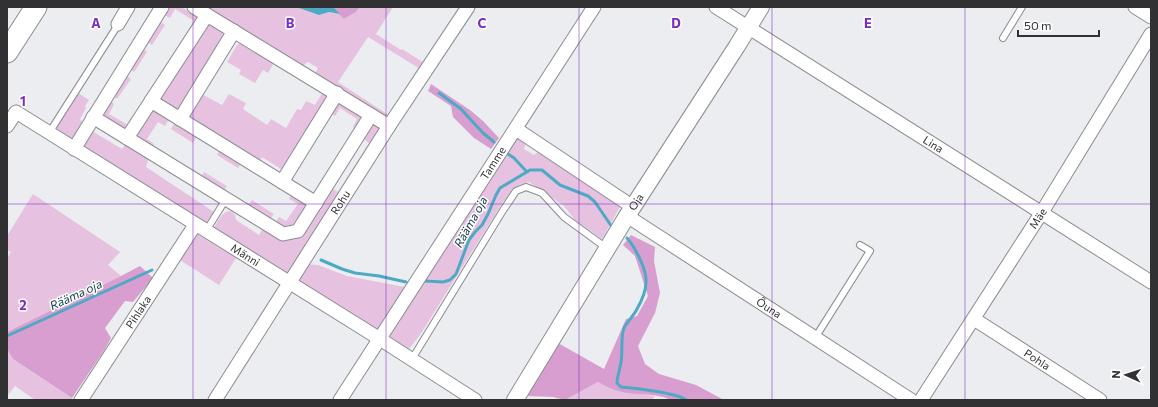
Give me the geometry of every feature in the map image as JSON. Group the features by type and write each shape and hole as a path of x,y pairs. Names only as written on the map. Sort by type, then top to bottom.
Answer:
{"highway":[{"path":"7,52 36,7"}],"street":[{"path":"117,26 128,7"},
{"path":"74,149 162,7"},
{"path":"194,7 389,126"},
{"name":"Rohu","path":"215,400 389,126 468,7"},
{"name":"Tamme","path":"340,400 516,130 594,7"},
{"name":"Oja","path":"514,400 630,211 761,7"},
{"path":"1135,7 1151,17"},
{"name":"Lina","path":"724,9 749,27 1151,282"},
{"path":"128,138 206,15"},
{"path":"180,119 234,31"},
{"name":"Mäe","path":"921,400 1042,212 1151,34"},
{"path":"282,182 337,94"},
{"path":"151,101 316,202"},
{"name":"Männi","path":"7,126 16,112 412,359 475,400"},
{"path":"93,117 283,234 298,231 371,115"},
{"name":"Õuna","path":"516,130 630,211 815,338 911,400"},
{"name":"Pihlaka","path":"81,400 201,228"},
{"name":"Pohla","path":"974,319 1100,400"}],"lane":[{"path":"1003,38 1022,7"},
{"path":"49,133 117,26"},
{"path":"412,359 516,191 526,187 542,193 564,217 607,248"},
{"path":"201,228 226,199"},
{"path":"815,338 870,251 860,246"}],"shaded area":[{"path":"169,7 181,7 198,16 199,20 127,132 104,116 104,112 111,101 114,104 109,114 128,125 194,21 175,9 170,18 164,15"},
{"path":"199,7 296,7 319,15 329,12 340,14 344,19 356,12 360,7 393,7 376,34 426,64 421,71 415,73 418,69 417,67 368,37 338,82 387,114 388,120 315,74 318,68 308,62 299,66"},
{"path":"332,7 360,7 356,12 344,19"},
{"path":"161,22 165,25 152,45 148,42"},
{"path":"207,24 211,24 222,30 223,37 181,107 177,111 160,103 159,95"},
{"path":"242,42 275,61 268,73 263,70 255,83 239,74 241,70 227,62 237,45"},
{"path":"144,49 147,52 134,72 131,70"},
{"path":"127,76 131,79 117,99 114,96"},
{"path":"431,84 470,110 499,138 491,149 474,138 453,117 451,106 428,91"},
{"path":"198,92 222,105 229,94 246,103 243,109 267,125 271,119 286,128 297,109 301,110 306,101 315,105 324,93 331,96 278,176 281,169 262,157 258,164 188,121 186,112"},
{"path":"78,93 89,100 80,119 83,123 71,139 56,130"},
{"path":"338,101 362,115 364,119 358,131 353,127 357,119 340,108 335,116 331,113"},
{"path":"150,108 171,116 165,126 158,122 147,139 154,144 151,149 133,137"},
{"path":"176,120 198,134 193,143 171,129"},
{"path":"374,124 380,129 290,271 286,273 214,228 225,213 231,211 235,215 236,220 259,235 262,230 287,238 330,190 333,189 338,192 369,143 364,138 368,125"},
{"path":"92,131 122,149 127,141 149,157 146,167 214,212 205,224 85,150 84,145"},
{"path":"515,135 526,142 524,149 534,155 539,151 615,199 620,207 602,239 575,220 564,206 529,182 519,185 503,202 420,335 408,350 390,340 388,334"},
{"path":"220,149 242,162 238,168 217,155"},
{"path":"204,172 227,186 223,193 200,179"},
{"path":"293,192 309,202 293,230 273,226 279,217 286,221 298,204 289,199"},
{"path":"33,194 120,252 108,265 121,276 7,332 7,258 11,252 7,250 7,236"},
{"path":"252,200 274,214 268,222 246,209"},
{"path":"197,234 236,258 219,285 180,260"},
{"path":"631,235 655,247 654,261 660,293 655,313 638,346 645,364 659,374 696,385 724,400 671,400 658,396 618,391 598,382 565,400 553,397 527,396 558,343 604,369 626,319 637,316 648,296 635,256 623,245"},
{"path":"307,264 318,265 347,276 405,287 383,322 376,330 301,284 299,279"},
{"path":"140,266 153,278 133,302 125,301 105,328 111,338 72,398 13,359 7,349 7,332"},
{"path":"7,349 13,359 72,398 71,400 35,400 15,386 7,396"},
{"path":"598,382 618,391 655,396 652,400 565,400"}],"water":[{"path":"296,7 333,7 340,14 329,12 319,15"}],"waterway":[{"path":"439,93 461,109 483,133 494,142"},
{"path":"508,154 514,158 527,172"},
{"name":"Rääma oja","path":"425,281 443,282 450,280 456,274 469,240 482,225 500,188 530,170 542,170 560,185 588,196 595,202 612,227"},
{"name":"Rääma oja","path":"627,238 640,259 645,271 646,285 636,311 623,329 622,358 617,383 621,387 665,393 682,397 686,400"},
{"name":"Rääma oja","path":"321,260 355,273 379,276 406,282"},
{"name":"Rääma oja","path":"7,336 152,270"}]}
